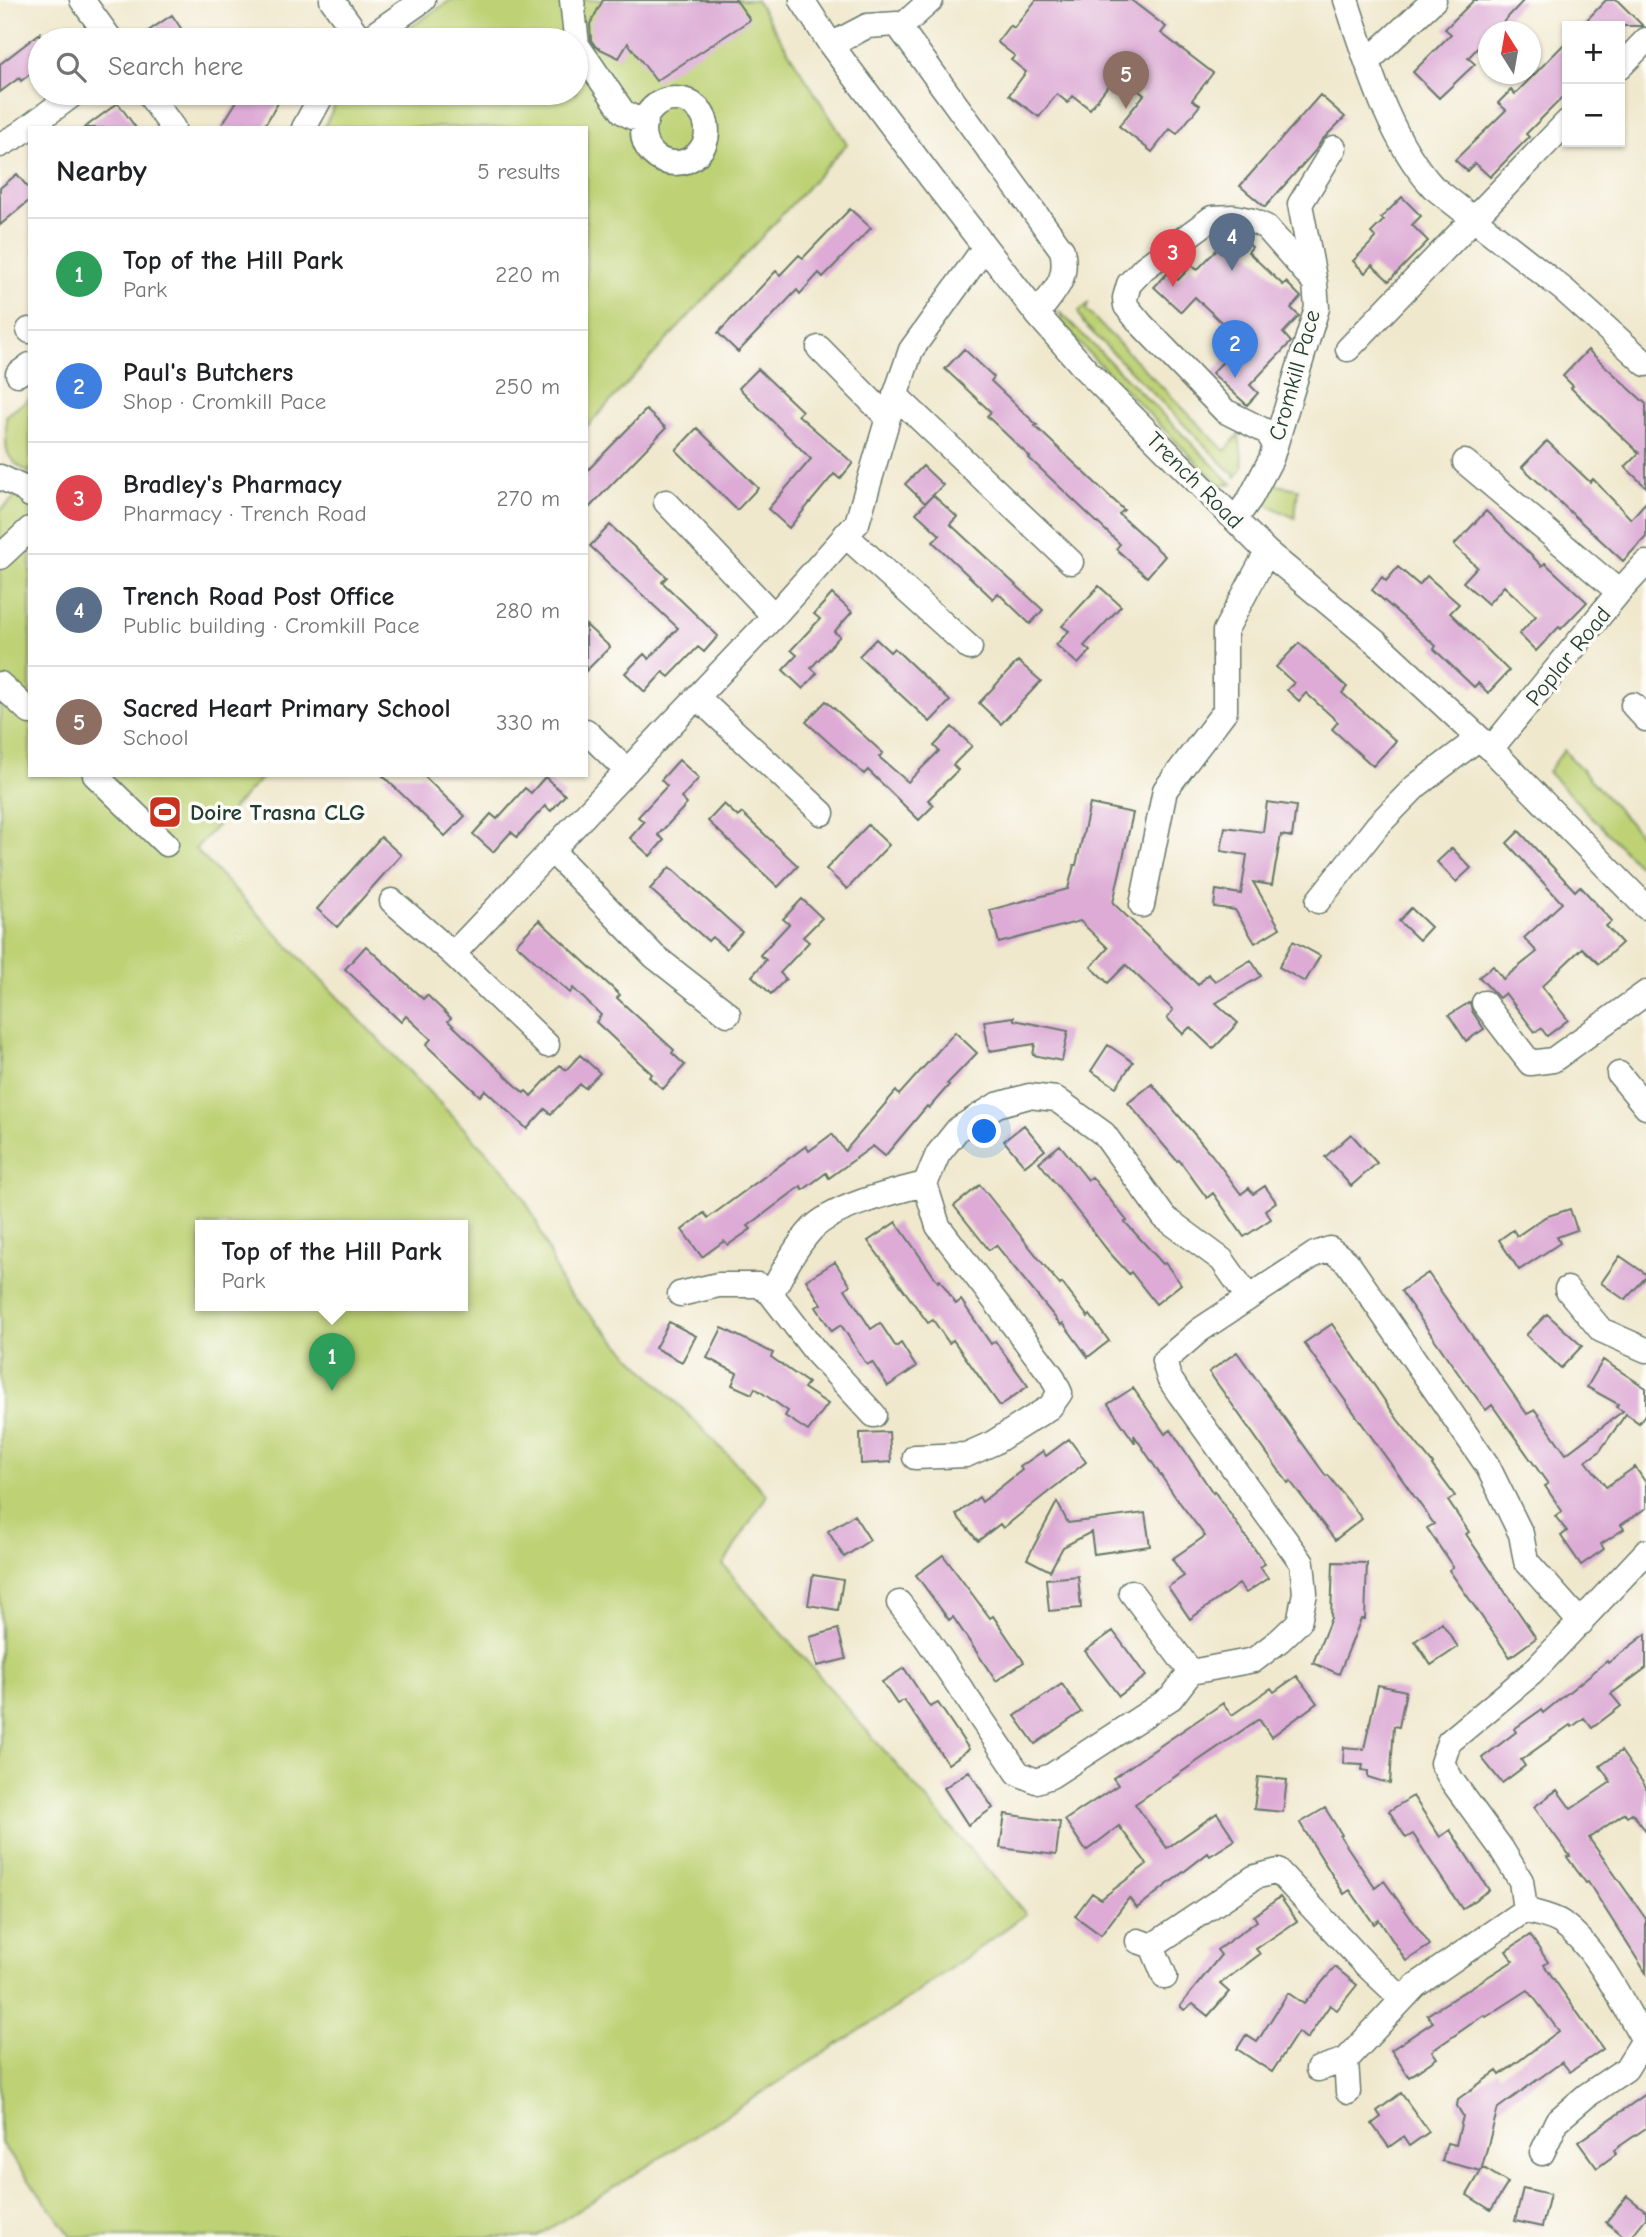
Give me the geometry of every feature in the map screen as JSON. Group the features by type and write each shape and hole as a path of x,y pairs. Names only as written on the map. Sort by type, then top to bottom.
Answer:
{"street":[{"path":"82,0 102,28"},
{"path":"332,0 354,28"},
{"path":"381,28 423,0"},
{"path":"572,0 575,28"},
{"name":"Trench Road","path":"802,0 831,45 985,247 1037,314 1087,371 1267,552 1378,644 1485,744 1646,907"},
{"path":"901,28 931,0"},
{"path":"1346,0 1367,62 1397,132 1417,170 1433,187 1564,290 1646,364"},
{"path":"1367,62 1434,0"},
{"path":"831,45 867,26 897,24 901,28 1062,250 1066,265 1062,280 1037,314"},
{"path":"1625,62 1646,40"},
{"path":"588,61 623,111 632,117 646,120"},
{"path":"30,126 59,105"},
{"path":"157,105 172,126"},
{"path":"305,126 316,105"},
{"path":"1348,349 1562,127"},
{"path":"0,145 28,128"},
{"name":"Cromkill Pace","path":"1235,520 1271,459 1317,308 1300,204 1334,148"},
{"path":"1274,443 1267,432 1225,411 1141,324 1126,306 1125,298 1129,284 1144,268 1212,218 1234,217 1253,221 1266,228 1315,284"},
{"path":"453,954 774,615 857,523 891,406 911,350 985,247"},
{"path":"819,348 891,406 1071,562"},
{"path":"1465,462 1619,593"},
{"path":"0,477 28,493"},
{"path":"666,502 774,615"},
{"path":"0,557 28,531"},
{"path":"845,535 970,648"},
{"path":"1142,905 1165,790 1225,711 1225,631 1267,552"},
{"name":"Poplar Road","path":"1318,901 1377,826 1416,786 1485,744 1646,563"},
{"path":"0,684 28,710"},
{"path":"697,697 822,813"},
{"path":"588,733 627,771"},
{"path":"97,777 166,844"},
{"path":"552,851 654,956 728,1014"},
{"path":"392,901 453,954 547,1045"},
{"path":"1484,1003 1530,1063 1553,1060 1646,993"},
{"path":"1619,1074 1646,1107"},
{"path":"915,1457 966,1455 993,1443 1050,1407 1059,1393 1052,1376 938,1226 925,1184 938,1154 958,1129 997,1105 1029,1096 1056,1099 1080,1114 1104,1134 1164,1217 1222,1260 1248,1297"},
{"path":"771,1294 790,1258 813,1228 843,1209 925,1184"},
{"path":"899,1603 925,1636 1018,1773 1036,1781 1051,1776 1171,1698 1191,1672 1254,1660 1280,1640 1299,1622 1305,1593 1302,1563 1174,1385 1164,1361 1200,1330 1248,1297 1315,1254 1330,1249 1348,1262 1487,1465 1521,1534 1526,1562 1581,1623"},
{"path":"680,1294 718,1285 759,1285 771,1294 814,1351 874,1415"},
{"path":"1567,1289 1601,1330 1646,1350"},
{"path":"1525,1910 1521,1881 1501,1847 1452,1781 1442,1763 1449,1742 1532,1673 1646,1552"},
{"path":"1131,1592 1191,1672"},
{"path":"1165,1977 1144,1944 1255,1877 1278,1871 1365,1964 1401,1998"},
{"path":"1318,2069 1346,2060 1415,1986 1525,1910"},
{"path":"1525,1910 1561,1922 1584,1944 1644,2040 1626,2069 1586,2096 1557,2121 1542,2152"},
{"path":"1346,2060 1348,2092"}],"green space":[{"path":"451,0 756,0 847,144 588,426 588,126 324,126 335,105 588,105 588,28 409,28"},
{"path":"1088,304 1086,310 1225,451 1239,434 1243,467 1236,477 1084,324 1078,312"},
{"path":"1060,312 1232,484 1219,485 1078,342 1062,323"},
{"path":"28,400 28,472 9,456 6,416"},
{"path":"28,477 28,777 262,777 195,849 511,1177 534,1216 563,1287 767,1495 723,1565 1026,1914 898,2006 536,2237 72,2237 0,2142 0,511 15,497"},
{"path":"1267,483 1298,489 1295,518 1263,503"},
{"path":"1564,750 1646,841 1646,873 1548,772"}],"building":[{"path":"603,0 736,0 750,20 656,81 628,43 619,58 596,47 591,40 590,24"},
{"path":"1036,0 1131,0 1166,27 1161,33 1213,73 1192,100 1200,105 1177,134 1170,129 1152,152 1119,126 1144,95 1117,74 1090,109 1073,96 1068,103 1057,94 1039,117 1009,95 1026,72 1011,60 1015,56 997,42 1010,25 1014,28"},
{"path":"1474,0 1524,0 1504,21 1478,21 1478,48 1468,58 1475,64 1439,98 1413,72 1451,34 1445,29"},
{"path":"1606,0 1617,0 1643,26 1625,26 1625,21 1586,21"},
{"path":"172,15 181,28 153,28"},
{"path":"28,42 28,75 21,81 19,78 0,92 0,64"},
{"path":"1562,46 1562,98 1526,134 1529,137 1490,177 1475,163 1467,171 1455,160 1506,110 1498,103 1511,90 1515,94 1525,84 1541,84 1541,68"},
{"path":"1320,95 1345,117 1265,207 1240,186"},
{"path":"115,105 119,105 135,126 87,126"},
{"path":"234,105 277,105 264,126 221,126"},
{"path":"17,174 28,188 28,202 0,225 0,188"},
{"path":"1402,197 1421,216 1412,225 1428,241 1389,281 1372,265 1365,273 1353,261 1376,238 1371,233 1384,220 1381,218"},
{"path":"850,209 871,228 823,277 819,273 800,294 797,290 738,352 718,333 776,271 780,275 799,255 803,258"},
{"path":"1239,235 1252,247 1248,252 1283,285 1286,282 1301,297 1291,308 1299,316 1283,333 1291,342 1250,385 1258,393 1247,405 1212,373 1242,342 1195,297 1181,312 1154,287 1170,271 1178,280 1192,265 1197,270 1225,241 1230,246"},
{"path":"964,349 994,377 991,381 1037,425 1035,426 1124,510 1119,514 1165,556 1147,577 1116,549 1120,544 987,416 991,412 945,369"},
{"path":"1588,350 1646,404 1646,487 1625,467 1639,453 1571,388 1573,386 1563,376"},
{"path":"758,369 802,411 798,415 853,463 840,479 834,474 789,528 768,509 811,459 739,388"},
{"path":"646,410 666,428 588,509 588,470"},
{"path":"697,428 758,488 737,510 676,450"},
{"path":"1547,441 1590,482 1593,479 1631,519 1646,502 1646,537 1623,561 1522,467"},
{"path":"923,466 943,485 925,503 905,484"},
{"path":"933,495 957,517 950,524 1043,610 1030,624 998,593 993,599 933,542 940,535 916,513"},
{"path":"1486,511 1542,566 1545,563 1587,602 1536,651 1519,634 1536,616 1504,586 1488,604 1463,582 1477,567 1454,545"},
{"path":"610,525 667,577 662,582 718,636 704,652 698,647 669,677 663,672 645,692 625,673 644,654 649,659 678,628 590,546"},
{"path":"1398,567 1419,585 1427,576 1459,604 1450,613 1509,671 1488,693 1478,683 1474,687 1434,649 1436,646 1372,590 1382,577 1386,581"},
{"path":"1099,586 1121,606 1084,646 1090,651 1078,664 1056,645 1069,631 1062,626"},
{"path":"832,594 852,612 834,632 840,636 811,668 817,673 803,689 783,670 797,655 791,650 820,619 814,614"},
{"path":"588,627 610,647 588,669"},
{"path":"876,639 890,652 894,648 950,701 930,722 859,656"},
{"path":"1299,643 1347,687 1342,693 1396,741 1373,766 1332,729 1338,722 1306,693 1299,701 1287,690 1294,683 1276,667"},
{"path":"1018,661 1041,681 1001,724 979,703"},
{"path":"826,701 883,753 879,757 908,782 939,751 934,746 952,727 972,746 953,765 958,770 928,800 934,805 919,820 868,770 864,774 806,722"},
{"path":"679,760 699,778 681,798 687,804 658,835 664,840 650,856 630,838 644,822 638,817 667,786 661,780"},
{"path":"384,777 425,777 465,816 445,836"},
{"path":"545,777 565,795 551,811 545,806 517,837 511,832 493,852 473,834 491,814 497,819 525,788 531,793"},
{"path":"1267,802 1296,806 1292,837 1281,835 1272,885 1253,882 1280,928 1255,943 1235,910 1214,907 1216,890 1241,894 1247,855 1221,851 1225,827 1263,832"},
{"path":"724,804 738,817 742,813 798,866 778,887 708,821"},
{"path":"1090,804 1133,813 1113,903 1198,985 1208,974 1215,981 1251,960 1261,976 1216,1003 1238,1023 1213,1049 1190,1027 1183,1034 1167,1018 1173,1010 1126,965 1108,983 1091,967 1108,948 1080,921 999,943 990,910 1068,889"},
{"path":"868,825 889,845 847,889 826,869"},
{"path":"1519,831 1575,891 1580,886 1612,921 1606,926 1622,943 1599,964 1582,948 1542,986 1568,1020 1547,1036 1541,1028 1535,1032 1505,993 1499,998 1479,977 1493,966 1503,979 1537,952 1524,938 1562,903 1507,843"},
{"path":"381,837 401,855 337,927 317,909"},
{"path":"1452,848 1471,868 1456,882 1437,862"},
{"path":"670,867 742,932 726,949 712,937 708,941 650,889"},
{"path":"802,899 822,918 803,937 809,942 780,973 786,979 771,994 752,976 766,960 760,955 789,924 783,919"},
{"path":"1411,908 1431,927 1419,940 1399,921"},
{"path":"539,920 620,995 617,998 674,1050 672,1053 685,1065 663,1089 649,1077 652,1074 596,1022 601,1015 573,988 570,993 516,944"},
{"path":"1293,941 1320,956 1305,982 1279,967"},
{"path":"366,946 423,999 427,995 451,1018 448,1021 524,1093 526,1091 531,1096 560,1065 566,1070 580,1055 600,1073 585,1088 580,1084 551,1114 545,1109 527,1129 485,1090 480,1096 426,1045 431,1039 406,1016 401,1022 345,969"},
{"path":"1470,1002 1472,1011 1484,1029 1466,1041 1449,1015"},
{"path":"1014,1017 1014,1020 1068,1031 1062,1061 1033,1055 1035,1044 989,1051 984,1021"},
{"path":"955,1032 977,1053 885,1156 873,1146 829,1178 826,1173 803,1190 801,1186 748,1226 751,1229 728,1245 724,1241 702,1257 682,1230 704,1213 708,1218 806,1146 809,1151 832,1134 845,1151 896,1091 899,1095"},
{"path":"1108,1045 1133,1062 1116,1087 1091,1071"},
{"path":"1152,1084 1241,1194 1249,1188 1253,1194 1265,1186 1276,1202 1265,1210 1271,1219 1244,1237 1213,1193 1207,1198 1179,1160 1177,1161 1128,1103"},
{"path":"1024,1125 1045,1150 1025,1166 1004,1141"},
{"path":"1351,1134 1377,1163 1351,1186 1325,1157"},
{"path":"1060,1145 1088,1180 1092,1177 1127,1221 1125,1222 1163,1264 1165,1263 1181,1284 1156,1304 1131,1272 1129,1274 1109,1252 1039,1162"},
{"path":"980,1185 1109,1341 1088,1357 1063,1323 1061,1325 996,1245 989,1250 954,1206"},
{"path":"1570,1209 1577,1230 1557,1237 1560,1243 1519,1270 1499,1240 1513,1230 1517,1236 1545,1217"},
{"path":"896,1222 938,1282 940,1280 956,1304 961,1300 991,1344 995,1341 1028,1386 1000,1406 953,1340 949,1343 933,1320 928,1323 868,1241"},
{"path":"1620,1256 1646,1274 1625,1300 1601,1283"},
{"path":"835,1262 850,1285 845,1289 871,1329 880,1323 896,1347 901,1343 916,1367 888,1386 872,1362 867,1365 841,1325 832,1331 816,1307 821,1304 806,1280"},
{"path":"1428,1273 1527,1414 1535,1410 1566,1454 1623,1411 1616,1407 1618,1404 1587,1387 1603,1360 1646,1388 1646,1413 1639,1423 1626,1414 1599,1452 1586,1461 1606,1487 1635,1467 1646,1483 1646,1508 1621,1525 1624,1529 1601,1544 1604,1549 1581,1565 1561,1536 1567,1531 1555,1516 1562,1511 1545,1486 1548,1484 1492,1405 1486,1410 1401,1291"},
{"path":"1547,1314 1582,1346 1561,1368 1526,1335"},
{"path":"669,1322 696,1336 682,1362 655,1348"},
{"path":"1332,1324 1398,1420 1455,1496 1448,1501 1469,1532 1466,1534 1536,1638 1510,1657 1449,1570 1453,1567 1427,1528 1434,1524 1304,1343"},
{"path":"722,1328 773,1353 771,1357 808,1383 804,1388 828,1404 808,1431 785,1416 788,1411 755,1388 752,1394 732,1385 737,1373 707,1358"},
{"path":"1237,1352 1326,1476 1328,1475 1362,1519 1335,1540 1290,1481 1288,1483 1209,1372"},
{"path":"1133,1388 1165,1434 1171,1430 1265,1564 1260,1567 1268,1578 1246,1593 1239,1584 1190,1619 1168,1587 1184,1576 1172,1559 1205,1536 1134,1435 1135,1443 1108,1404"},
{"path":"889,1432 891,1462 861,1464 860,1433"},
{"path":"1069,1439 1086,1462 1003,1528 1000,1524 978,1541 956,1515 979,1497 982,1502 1022,1470 1020,1467 1043,1451 1046,1456"},
{"path":"1057,1502 1068,1523 1145,1513 1150,1546 1094,1554 1091,1532 1063,1547 1050,1571 1027,1559"},
{"path":"854,1515 870,1540 844,1557 828,1531"},
{"path":"943,1555 990,1618 993,1616 1024,1662 996,1681 953,1617 949,1620 916,1575"},
{"path":"1333,1562 1367,1563 1365,1619 1361,1619 1339,1674 1313,1663 1331,1618"},
{"path":"813,1575 843,1580 838,1610 808,1605"},
{"path":"1078,1576 1081,1608 1049,1611 1046,1579"},
{"path":"1442,1623 1458,1647 1431,1665 1415,1641"},
{"path":"838,1629 846,1659 817,1666 810,1637"},
{"path":"1113,1631 1146,1676 1119,1696 1085,1651"},
{"path":"1646,1634 1646,1668 1611,1694 1621,1706 1592,1728 1584,1718 1572,1727 1570,1725 1521,1760 1525,1766 1502,1783 1482,1758 1516,1732 1514,1729 1541,1710 1543,1713 1607,1661 1608,1663"},
{"path":"904,1668 930,1707 938,1703 969,1749 948,1764 904,1700 897,1704 882,1682"},
{"path":"1297,1676 1317,1703 1271,1737 1259,1719 1135,1804 1167,1848 1217,1813 1235,1840 1210,1856 1208,1853 1137,1908 1129,1898 1101,1935 1075,1916 1092,1893 1101,1899 1147,1864 1119,1826 1086,1851 1065,1820 1118,1785 1113,1778 1223,1703 1232,1715 1271,1688 1274,1692"},
{"path":"1062,1684 1081,1712 1035,1744 1015,1716"},
{"path":"1378,1685 1406,1691 1399,1727 1394,1726 1390,1784 1368,1777 1368,1771 1362,1770 1363,1765 1343,1764 1344,1747 1364,1749"},
{"path":"1621,1751 1646,1787 1646,1831 1632,1813 1627,1816 1625,1813 1589,1838 1646,1919 1646,1973 1588,1882 1586,1883 1567,1857 1570,1856 1534,1807 1557,1790 1571,1809 1611,1782 1600,1766"},
{"path":"969,1771 993,1808 968,1825 944,1788"},
{"path":"1258,1777 1287,1780 1283,1812 1254,1809"},
{"path":"1413,1796 1440,1837 1450,1830 1489,1890 1462,1909 1413,1834 1406,1838 1389,1811"},
{"path":"1325,1808 1342,1835 1340,1836 1375,1888 1384,1881 1430,1945 1406,1961 1379,1920 1374,1924 1350,1890 1344,1894 1300,1823"},
{"path":"1005,1814 1060,1822 1056,1855 1000,1848"},
{"path":"1280,1897 1297,1921 1256,1949 1260,1954 1220,1984 1229,1992 1208,2016 1193,2004 1184,2010 1180,2006 1221,1955 1217,1950 1257,1921 1254,1916"},
{"path":"1530,1935 1548,1962 1544,1965 1603,2049 1570,2072 1562,2062 1498,2108 1481,2171 1442,2161 1447,2143 1456,2145 1463,2116 1457,2106 1458,2099 1497,2071 1500,2075 1559,2031 1528,1990 1486,2017 1484,2015 1432,2051 1437,2058 1409,2077 1391,2050 1433,2022 1427,2015 1513,1961 1506,1951"},
{"path":"1335,1967 1357,1985 1337,2010 1330,2005 1307,2039 1298,2032 1272,2072 1237,2049 1246,2035 1257,2042 1288,1993 1304,2004"},
{"path":"1401,2093 1429,2132 1409,2146 1403,2137 1389,2147 1372,2124 1381,2117 1377,2111"},
{"path":"1646,2094 1646,2128 1614,2150 1616,2154 1597,2168 1578,2142"},
{"path":"1484,2168 1508,2183 1491,2210 1467,2195"},
{"path":"1523,2188 1550,2194 1542,2227 1515,2221"},
{"path":"1627,2196 1646,2211 1646,2218 1631,2237 1625,2237 1606,2222"}],"place":[{"name":"Sacred Heart Primary School","path":"1126,109"},
{"name":"Trench Road Post Office","path":"1232,271"},
{"name":"Bradley's Pharmacy","path":"1173,287"},
{"name":"Paul's Butchers","path":"1235,378"},
{"name":"Doire Trasna CLG","path":"165,812"},
{"name":"Top of the Hill Park","path":"332,1391"}]}
